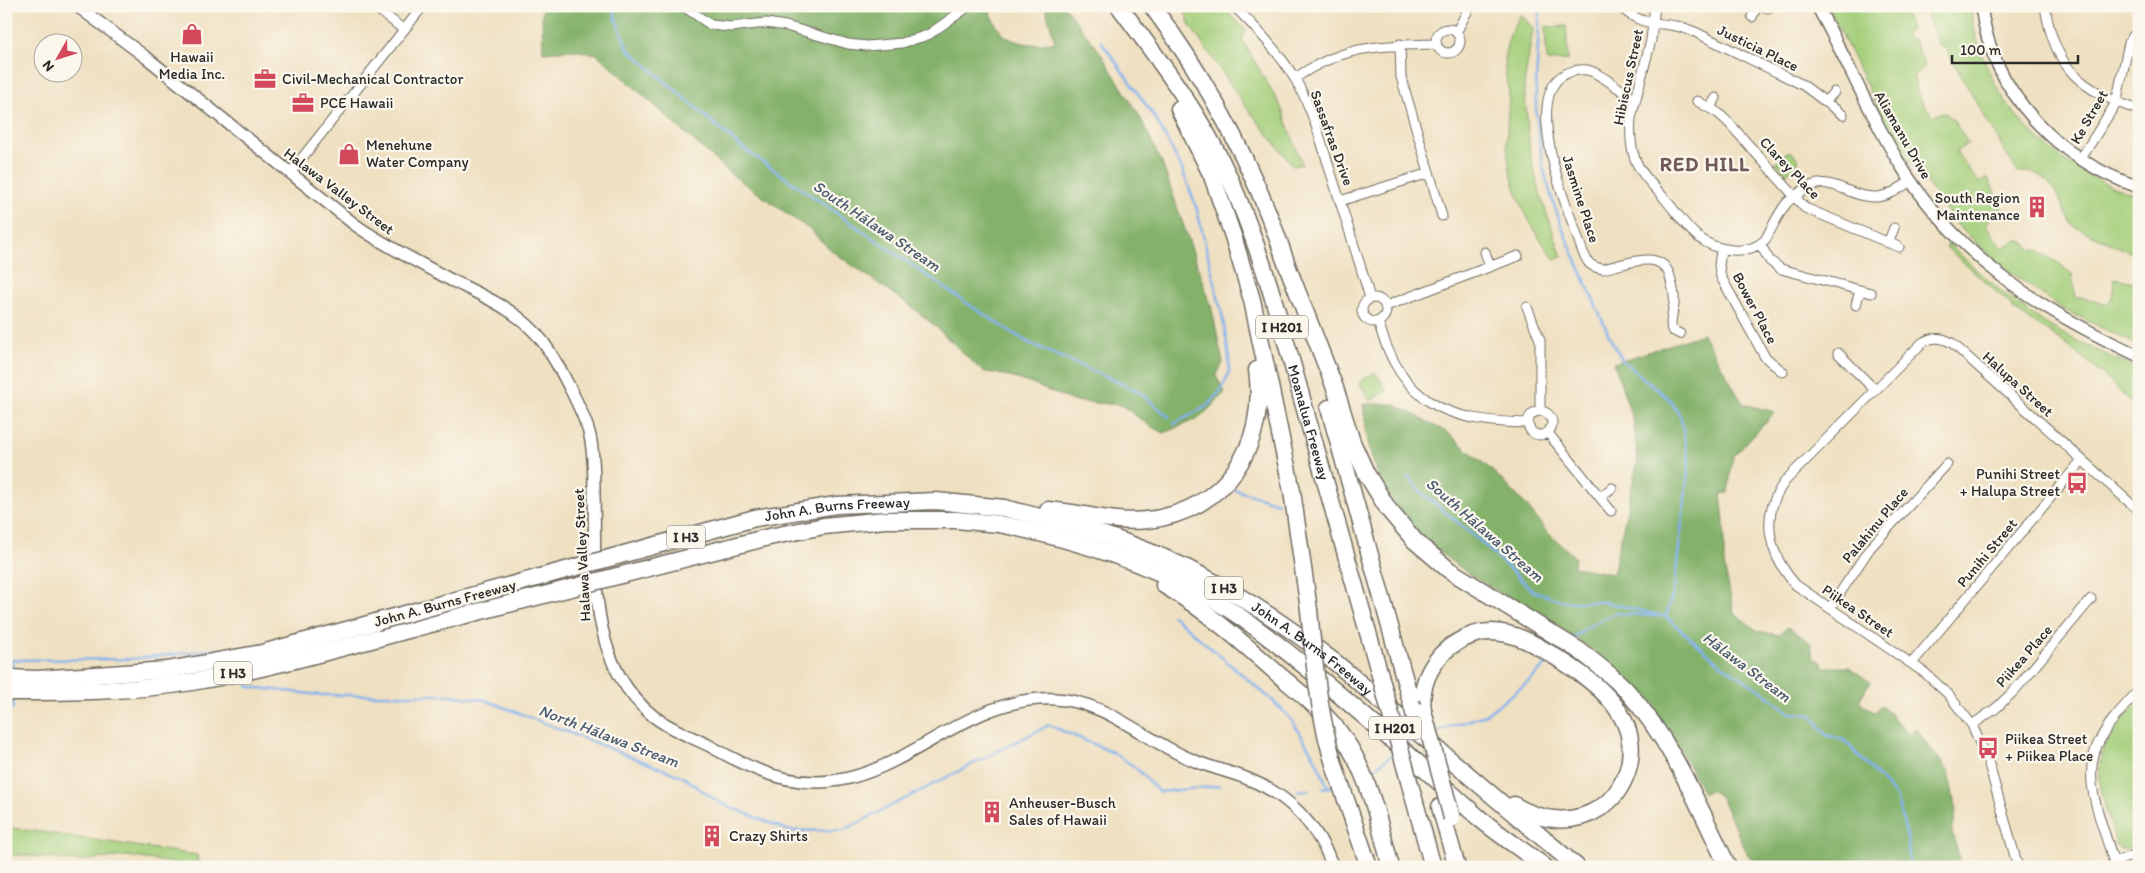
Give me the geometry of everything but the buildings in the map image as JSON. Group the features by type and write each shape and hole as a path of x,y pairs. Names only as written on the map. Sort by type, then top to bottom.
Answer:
{"highway":[{"path":"1115,6 1183,115 1212,176 1233,236 1252,300 1292,491 1309,610 1322,723 1328,748 1369,867"},
{"name":"Moanalua Freeway","path":"1120,6 1189,103 1228,176 1248,223 1270,286 1433,867"},
{"name":"Moanalua Freeway","path":"1153,6 1211,93 1237,142 1283,255 1305,322 1417,706 1446,813 1457,867"},
{"path":"1002,516 1054,510 1121,520 1147,520 1184,511 1206,499 1226,482 1247,451 1258,415 1258,378 1249,314 1241,276 1212,176"},
{"path":"1283,255 1335,388 1352,442 1366,473 1388,509 1415,541 1449,570 1552,633 1580,652 1615,680 1654,725 1684,778 1728,867"},
{"name":"John A. Burns Freeway","path":"6,678 38,679 167,670 262,653 755,518 836,505 936,501 1002,516 1082,543 1178,581 1240,616 1327,683 1480,818 1545,867"},
{"name":"John A. Burns Freeway","path":"6,692 105,691 191,682 274,664 769,537 824,526 885,520 956,520 1002,516 1058,521 1133,545 1205,577 1240,596 1303,638 1413,727 1577,867"},
{"path":"1082,543 1154,578 1200,608 1323,714 1351,748 1365,780 1391,867"},
{"path":"1417,706 1430,670 1444,652 1462,640 1482,633 1516,636 1538,646 1568,664 1606,695 1618,708 1629,730 1631,752 1627,773 1618,791 1602,806 1593,812 1570,819 1545,819 1534,816 1513,804 1441,751"},
{"path":"1446,813 1461,867"},
{"path":"1480,818 1532,867"}],"street":[{"name":"Halawa Valley Street","path":"77,6 147,58 354,224 386,246 516,315 533,330 547,349 582,414 590,436 594,465 596,600 602,636 615,669 624,684 642,706 660,721 758,770 796,781 822,783 849,779 880,768 979,716 1004,705 1036,699 1064,700 1105,713 1194,761 1254,781 1288,801 1313,827 1328,852 1333,867"},
{"path":"374,6 404,30"},
{"path":"290,173 423,6"},
{"path":"683,6 711,24 730,27 766,23 786,26 848,44 868,46 902,43 928,35 969,6"},
{"name":"Sassafras Drive","path":"1234,6 1268,42 1295,78 1315,122 1370,298 1362,306 1362,313 1367,320 1378,321"},
{"path":"1295,78 1320,62 1370,46 1435,44 1443,52 1455,52 1461,42 1458,31 1470,6"},
{"name":"Justicia Place","path":"1620,6 1638,19 1653,24 1676,26 1695,32 1803,86 1843,115"},
{"name":"Hibiscus Street","path":"1655,6 1653,24 1635,100 1630,133 1633,153 1640,170 1699,239 1708,245 1721,250 1739,251 1760,244"},
{"path":"1752,17 1757,6"},
{"name":"Aliamanu Drive","path":"1817,6 1887,142 1911,181 1943,222 2001,277 2059,317 2139,356"},
{"path":"1981,6 1992,50 2015,96 2046,133 2080,160 2113,178 2139,187"},
{"path":"2045,6 2048,25 2062,59 2089,88 2116,103 2139,110"},
{"path":"1435,44 1437,37 1443,30 1451,29 1458,31"},
{"name":"Ke Street","path":"2080,160 2116,103 2129,43 2133,36 2139,32"},
{"path":"1400,44 1401,77 1442,216"},
{"name":"Jasmine Place","path":"1635,100 1598,74 1589,70 1572,71 1563,75 1556,81 1549,96 1547,106 1549,147 1569,214 1587,260 1596,268 1603,269 1650,259 1662,264 1670,275 1674,294 1670,325 1672,330 1680,334"},
{"path":"1825,102 1834,92"},
{"path":"1710,108 1716,98"},
{"name":"Clarey Place","path":"1697,100 1729,123 1805,208 1899,247"},
{"path":"1340,201 1429,174"},
{"path":"1871,293 1781,269 1770,261 1760,244 1765,240 1787,203 1807,186 1825,183 1868,197 1883,196 1911,181"},
{"path":"1888,243 1894,228"},
{"name":"Bower Place","path":"1721,250 1719,266 1721,277 1765,357 1783,372"},
{"path":"1485,252 1490,266"},
{"path":"1386,306 1518,256"},
{"path":"1856,305 1860,290"},
{"path":"1370,298 1378,298 1386,306 1386,313 1378,321 1384,341 1395,365 1407,382 1425,399 1447,411 1471,419 1528,424"},
{"path":"1527,308 1540,340 1540,411"},
{"name":"Halupa Street","path":"1874,389 1922,343 1934,338 1947,340 2139,511"},
{"path":"1838,353 1874,389"},
{"name":"Piikea Street","path":"1874,389 1786,480 1776,496 1770,513 1771,543 1780,565 1796,585 1912,663 1948,694 1972,725 1988,761 2018,867"},
{"path":"1540,411 1547,413 1552,419 1552,426 1548,433 1541,435 1533,433 1528,424 1530,416 1540,411"},
{"path":"1548,433 1611,511"},
{"name":"Punihi Street","path":"1912,663 2082,460"},
{"name":"Palahinu Place","path":"1830,608 1870,548 1947,464"},
{"path":"1600,497 1612,488"},
{"name":"Piikea Place","path":"1972,725 1995,709 2014,691 2091,598"},
{"path":"2139,690 2101,736 2092,761 2092,786 2114,864 2139,854"}],"green space":[{"path":"545,6 992,6 990,14 1004,35 1018,42 1037,44 1055,42 1045,6 1064,6 1100,52 1140,117 1162,163 1211,305 1223,363 1216,376 1225,392 1201,417 1164,433 1150,426 1121,405 1073,401 1032,384 1004,375 982,371 912,307 832,251 810,230 731,174 597,54 573,50 543,52 542,11"},
{"path":"1183,6 1221,6 1246,30 1242,40 1281,107 1302,164 1293,166 1248,109 1190,26"},
{"path":"1828,6 1903,6 1911,29 1905,35 1907,38 1914,40 1925,67 1913,77 1920,99 1933,116 1944,112 1952,118 1968,143 1956,152 1979,183 1988,178 2002,208 1991,216 1986,226 2002,248 2017,240 2026,243 2030,249 2038,251 2060,264 2072,274 2076,298 2086,298 2106,305 2112,299 2115,278 2139,283 2139,346 2063,309 2003,267 1958,226 1927,183 1896,145"},
{"path":"1923,6 1970,6 1977,38 1988,69 1999,91 2030,131 2070,164 2092,177 2115,188 2139,195 2139,263 2136,255 2073,226 2053,188 2044,179 2032,172 2017,172 1945,48 1939,46"},
{"path":"1521,14 1533,29 1524,84 1530,154 1540,194 1562,257 1555,259 1539,237 1525,212 1514,184 1508,158 1509,88 1506,78 1505,59 1508,40"},
{"path":"1566,26 1568,60 1547,61 1545,27"},
{"path":"1787,152 1792,152 1798,159 1797,164 1786,174 1777,161"},
{"path":"1947,245 1951,245 2001,291 2045,323 2084,345 2139,369 2139,411 2097,369 2059,339 2014,310 2009,303 1947,248"},
{"path":"1703,334 1743,404 1775,412 1733,457 1728,493 1721,494 1724,522 1724,564 1734,613 1758,631 1778,635 1788,627 1811,643 1813,658 1823,663 1821,667 1849,667 1870,682 1859,701 1875,713 1882,705 1908,734 1915,728 1948,771 1956,810 1952,833 1962,867 1756,867 1747,853 1721,797 1712,791 1703,793 1670,734 1657,715 1627,681 1593,651 1470,574 1441,553 1414,529 1392,500 1375,467 1368,444 1363,404 1394,404 1448,433 1496,474 1527,506 1547,532 1575,557 1574,567 1613,574 1638,459 1634,424 1614,363"},
{"path":"1375,372 1387,391 1370,401 1359,382"},
{"path":"2139,701 2139,846 2123,849 2116,844 2105,805 2100,779 2100,766 2102,754 2110,736"},
{"path":"6,827 197,855 199,867 128,856 76,861 22,855 6,856"}],"waterway":[{"name":"South Hālawa Stream","path":"614,6 616,20 628,49 741,147 971,306 1027,342 1138,391 1169,417"},
{"path":"1540,6 1536,109 1543,167 1553,202 1565,235 1611,340 1623,361 1670,400 1681,418 1689,464 1674,589 1666,617"},
{"path":"1101,41 1156,119 1182,169 1196,206 1222,314 1229,357 1229,372 1222,389 1207,406 1174,424"},
{"name":"Hālawa Stream","path":"1408,477 1422,493 1480,541 1533,591 1565,602 1606,602 1666,617 1723,666 1763,692 1790,713 1812,715 1826,735 1844,740 1896,796 1907,836 1910,867"},
{"name":"South Hālawa Stream","path":"1229,488 1278,503"},
{"name":"North Hālawa Stream","path":"1573,639 1586,628 1615,613 1657,616"},
{"path":"1172,615 1272,700 1291,719 1315,758 1328,787"},
{"name":"North Hālawa Stream","path":"12,672 12,660 131,659 221,649 225,654"},
{"name":"North Hālawa Stream","path":"1434,732 1485,715 1527,683 1551,660"},
{"name":"North Hālawa Stream","path":"243,679 250,687 320,695 450,695 485,700 683,777 720,803 790,831 844,830 1049,725 1114,753 1136,768 1159,792 1219,786"},
{"name":"North Hālawa Stream","path":"6,714 13,707 13,698"},
{"name":"North Hālawa Stream","path":"1406,743 1417,739"},
{"name":"North Hālawa Stream","path":"1371,771 1394,753"},
{"name":"North Hālawa Stream","path":"1346,784 1352,782"},
{"name":"North Hālawa Stream","path":"1323,788 1336,786"},
{"name":"North Hālawa Stream","path":"1297,791 1309,790"}],"place":[{"name":"Hawaii Media Inc.","path":"192,34"},
{"name":"Civil-Mechanical Contractor","path":"265,79"},
{"name":"PCE Hawaii","path":"303,103"},
{"name":"Menehune Water Company","path":"349,154"},
{"name":"South Region Maintenance","path":"2037,207"},
{"name":"Punihi Street + Halupa Street","path":"2077,483"},
{"name":"Piikea Street + Piikea Place","path":"1988,748"},
{"name":"Anheuser-Busch Sales of Hawaii","path":"992,812"},
{"name":"Crazy Shirts","path":"712,836"}],"district":[{"name":"RED HILL","path":"1705,164"}]}
